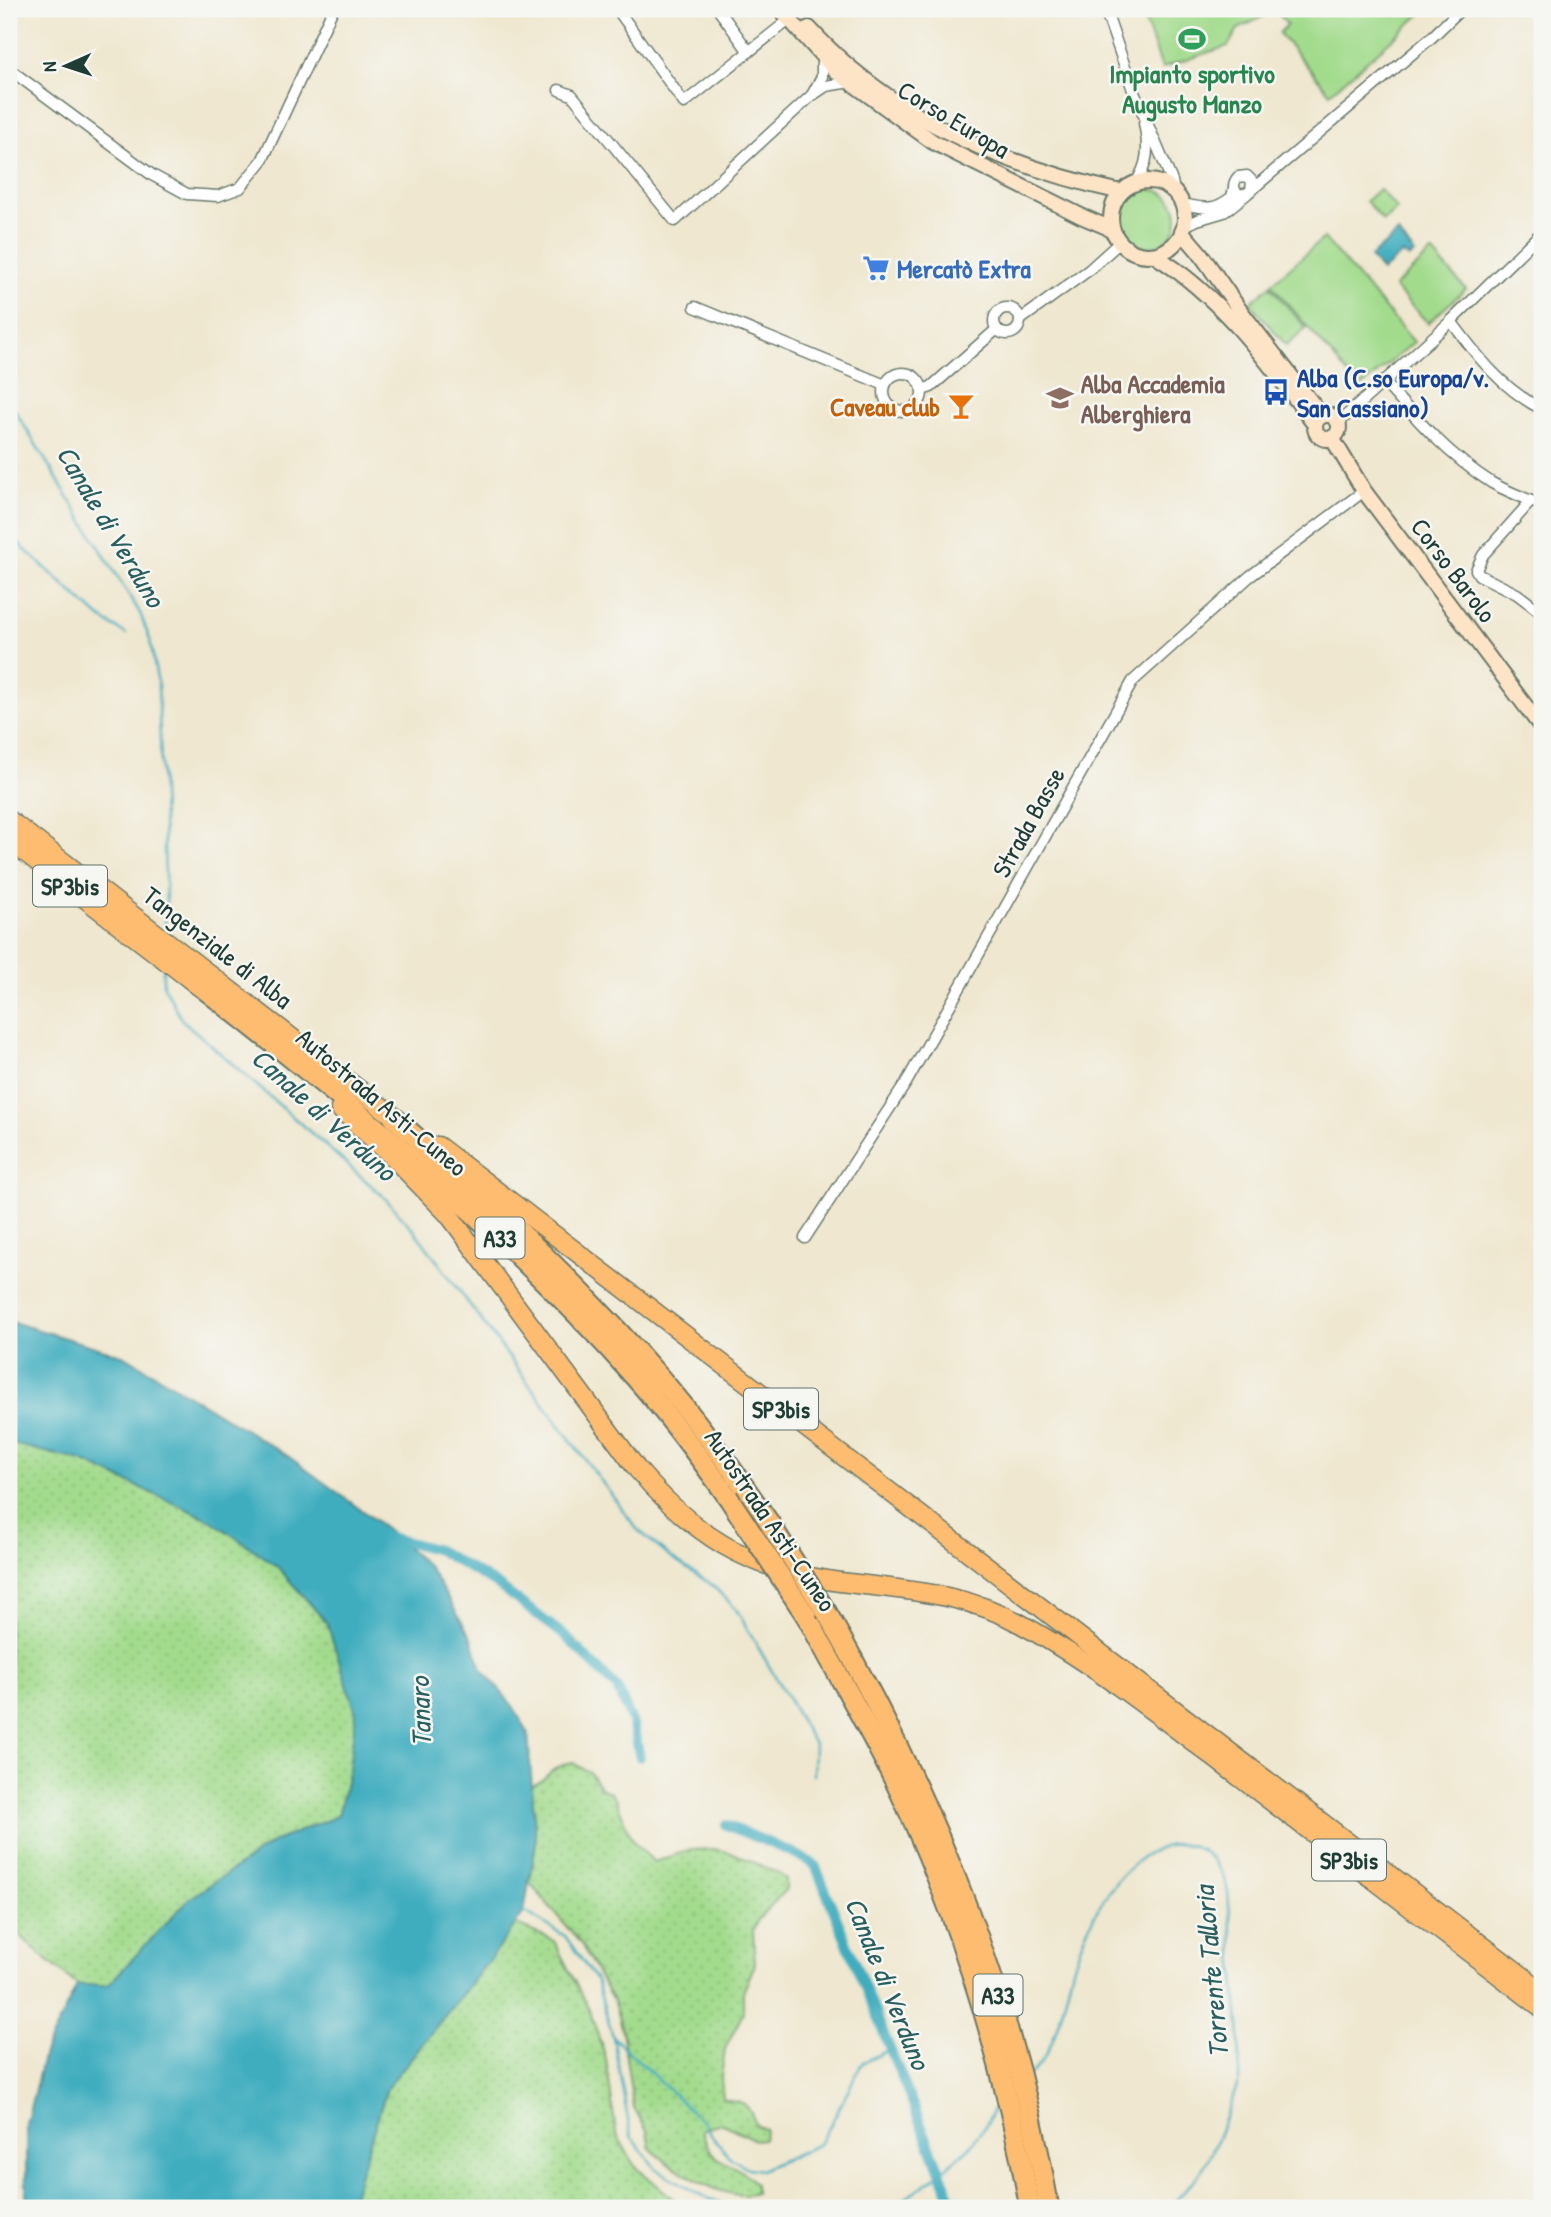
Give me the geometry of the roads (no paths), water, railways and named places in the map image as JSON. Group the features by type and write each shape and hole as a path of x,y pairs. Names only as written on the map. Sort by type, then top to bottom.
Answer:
{"highway":[{"name":"Tangenziale di Alba","path":"9,820 394,1118"},
{"name":"Tangenziale di Alba","path":"9,839 190,978 420,1183 473,1245 636,1469 671,1507 706,1536 742,1555 794,1573 834,1581 920,1591 989,1609 1018,1622 1049,1640 1154,1714 1542,2008"},
{"name":"Autostrada Asti-Cuneo","path":"190,978 407,1154 497,1235 635,1377 728,1497 807,1616 910,1790 967,1905 1006,2022 1030,2112 1049,2208"},
{"name":"Autostrada Asti-Cuneo","path":"394,1118 515,1227 610,1322 663,1381 731,1468 827,1612 886,1720 910,1790 978,1994 1008,2101 1030,2208"},
{"name":"SP3bis","path":"394,1118 433,1143 562,1239 624,1290 1542,1991"}],"main road":[{"name":"Corso Europa","path":"787,13 822,56 851,82 933,142 1107,227 1117,237"},
{"name":"Corso Europa","path":"787,13 848,67 894,102 932,124 998,156 1062,177 1121,192"},
{"path":"1156,182 1178,198 1183,229 1319,421 1229,318 1187,277 1154,255 1133,252 1117,237 1112,211 1121,192 1135,184 1156,182"},
{"path":"1154,255 1171,247 1183,229"},
{"path":"1330,415 1338,423 1339,430 1332,438 1321,438 1316,433 1319,421 1330,415"},
{"name":"Corso Barolo","path":"1332,438 1364,491 1541,723"}],"street":[{"path":"9,69 152,175 187,194 218,196 240,188 262,161 333,9"},
{"path":"626,9 620,13 684,103 749,51 787,13"},
{"path":"718,9 749,51"},
{"path":"1105,9 1141,109 1178,198 1206,208 1218,207 1232,197 1234,182 1238,177 1244,175 1250,178 1273,171"},
{"path":"1183,229 1197,220 1224,212 1432,37 1461,9"},
{"path":"811,96 822,77 822,56"},
{"path":"559,90 573,97 675,221 811,96 826,86 851,82"},
{"path":"1135,184 1146,164 1148,142 1141,109"},
{"path":"1249,192 1252,183 1250,178"},
{"path":"1234,188 1240,195 1249,192"},
{"path":"1338,423 1451,321 1542,232"},
{"path":"1020,320 1014,310 1002,309 994,318 997,329 1004,334 1012,334 1018,328 1020,320 1089,270 1117,237"},
{"path":"695,306 885,385"},
{"path":"1451,321 1485,366 1512,390 1542,409"},
{"path":"922,390 931,387 997,329"},
{"path":"906,373 917,379 922,396 910,410 897,411 884,398 885,385 894,374 906,373"},
{"path":"1384,382 1431,436 1456,457 1494,483 1542,506"},
{"name":"Strada Basse","path":"805,1238 906,1083 1133,681 1249,577 1364,491"},
{"path":"1531,501 1483,555 1476,570 1479,575 1517,594 1542,613"}],"water":[{"path":"1398,233 1415,254 1409,258 1402,254 1382,271 1370,257"},
{"name":"Tanaro","path":"9,1321 125,1356 288,1456 387,1529 428,1566 470,1635 482,1669 513,1706 528,1733 536,1842 524,1912 491,1958 387,2088 349,2208 26,2208 26,2124 44,2053 77,1985 108,1985 188,1900 275,1841 338,1816 349,1770 356,1712 327,1623 276,1565 209,1519 82,1461 9,1443"}],"waterway":[{"name":"Canale di Verduno","path":"9,401 140,613 150,640 158,685 165,932"},
{"path":"9,535 99,617 126,634"},
{"name":"Canale di Verduno","path":"163,967 163,984 181,1019 382,1195 414,1230 637,1529 671,1558 711,1584 736,1609 814,1744 813,1775"},
{"name":"Canale di Verduno","path":"386,1536 438,1550 496,1584 564,1635 617,1688 632,1721 640,1757"},
{"name":"Canale di Verduno","path":"726,1825 794,1853 815,1865 955,2208"},
{"name":"Torrente Talloria","path":"1027,2076 1037,2068 1052,2042 1079,1949 1094,1916 1114,1885 1139,1860 1164,1847 1175,1844 1190,1845 1208,1855 1221,1872 1228,1892 1240,2037 1239,2081 1212,2152 1199,2175 1169,2208"},
{"name":"Torrente Talloria","path":"522,1910 565,1936 596,1980 613,2037 631,2136 655,2168 706,2198 737,2208"},
{"path":"613,2037 704,2123 716,2142 732,2159 748,2168 761,2170 819,2144 862,2063 889,2050"},
{"name":"Torrente Talloria","path":"892,2208 933,2179 968,2149 987,2123 999,2097"}],"place":[{"name":"Impianto sportivo Augusto Manzo","path":"1192,39"},
{"name":"Mercatò Extra","path":"876,268"},
{"name":"Alba (C.so Europa/v. San Cassiano)","path":"1276,392"},
{"name":"Alba Accademia Alberghiera","path":"1060,398"},
{"name":"Caveau club","path":"961,406"}]}
